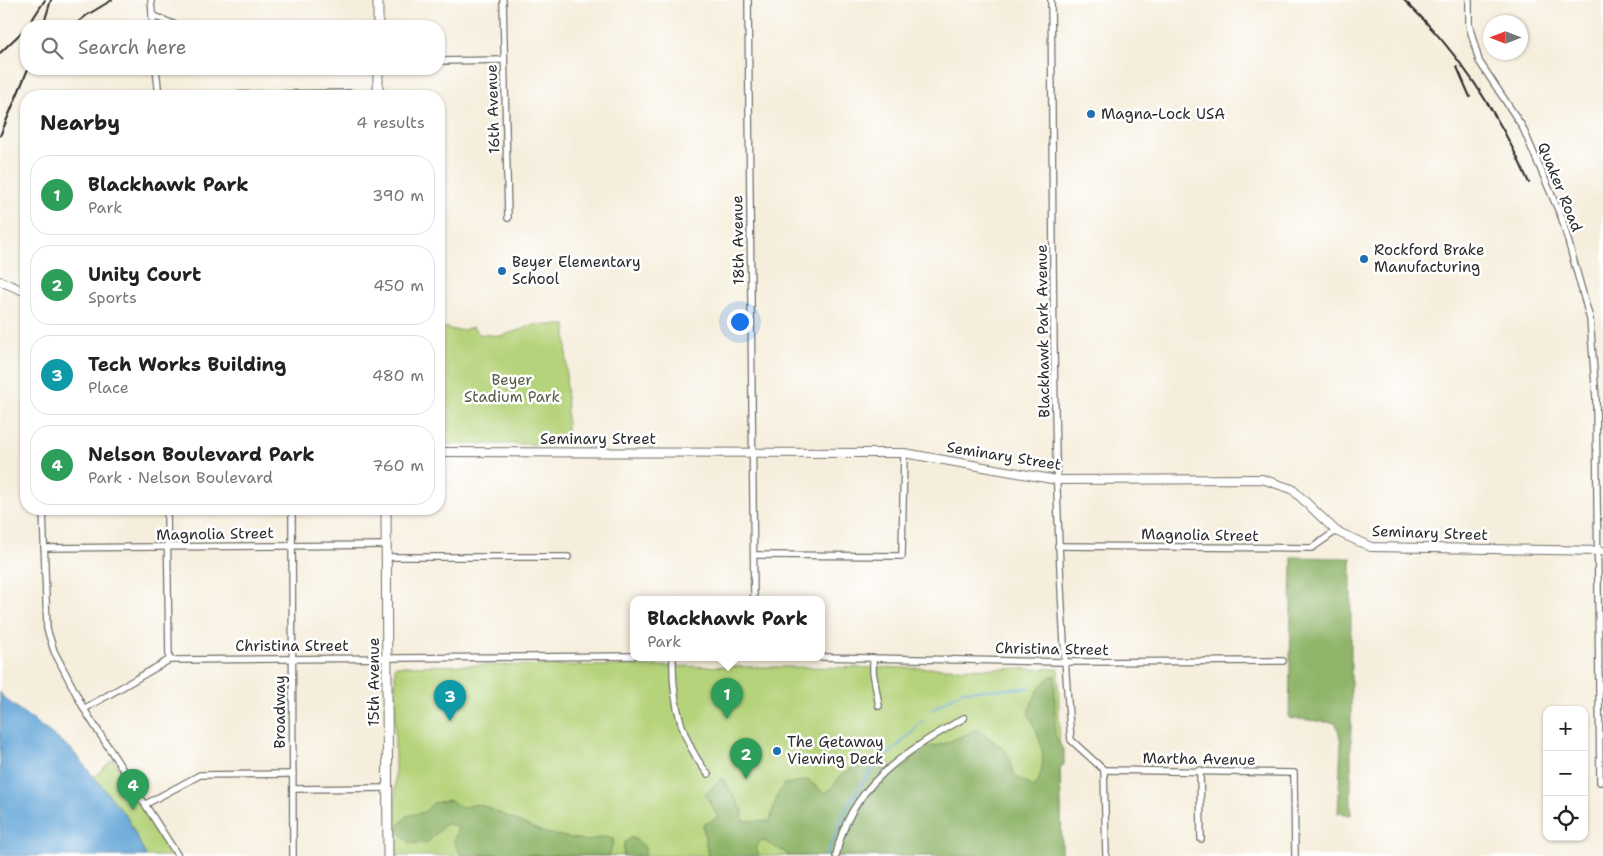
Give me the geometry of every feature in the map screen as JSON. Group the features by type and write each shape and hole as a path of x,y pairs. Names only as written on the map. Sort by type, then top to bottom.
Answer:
{"main road":[{"path":"378,0 378,20"},
{"path":"378,75 378,90"},
{"name":"15th Avenue","path":"386,515 388,856"}],"street":[{"path":"150,0 152,20"},
{"name":"16th Avenue","path":"503,0 508,218"},
{"name":"18th Avenue","path":"748,0 754,596"},
{"name":"Blackhawk Park Avenue","path":"1051,0 1058,546 1064,662 1070,740 1104,770"},
{"name":"Quaker Road","path":"1469,0 1469,25 1479,62 1522,126 1562,219 1590,319 1596,398 1601,551 1600,782"},
{"path":"152,15 164,20"},
{"path":"445,60 504,60"},
{"path":"157,75 158,90"},
{"path":"0,281 20,289"},
{"name":"Seminary Street","path":"445,452 904,453 1057,480 1262,479 1292,490 1336,531 1371,548 1601,551"},
{"path":"754,554 902,556 904,453"},
{"path":"43,515 47,629 54,651 84,709 178,856"},
{"path":"166,515 169,660"},
{"name":"Broadway","path":"292,515 293,856"},
{"name":"Magnolia Street","path":"1058,546 1312,548 1336,531"},
{"name":"Magnolia Street","path":"44,548 386,545"},
{"path":"386,557 568,557"},
{"name":"Christina Street","path":"84,709 169,660 630,656"},
{"name":"Christina Street","path":"825,657 1064,662 1283,661"},
{"path":"873,658 873,672 879,706"},
{"path":"673,661 676,707 695,759 708,774"},
{"path":"836,856 839,842 852,814 872,783 896,760 964,718"},
{"path":"1104,770 1106,856"},
{"name":"Martha Avenue","path":"1104,770 1200,770 1294,773 1295,856"},
{"path":"1200,770 1201,839"},
{"path":"146,804 200,774 293,774"},
{"path":"293,789 388,788"}],"green space":[{"name":"Beyer Stadium Park","path":"534,325 566,325 567,444 445,444 445,327 459,330 473,327 479,334 501,336"},
{"path":"1292,557 1351,558 1351,815 1338,813 1341,741 1336,723 1289,718"},
{"path":"395,666 1058,669 1062,856 395,856"},
{"path":"1055,675 1055,736 1064,751 1064,765 1060,767 1062,856 788,856 785,852 762,840 756,846 759,856 708,856 703,825 718,817 705,794 722,778 743,811 743,821 770,821 777,796 784,784 808,780 824,793 832,788 841,775 869,759 889,773 907,766 918,750 946,743 978,729 1007,752 1015,776 1035,788 1042,769 1043,759 1037,732 1028,714 1041,686"},
{"path":"113,759 173,856 146,856 127,817 94,777"},
{"path":"449,800 463,807 479,804 545,833 588,841 602,837 614,839 609,856 460,854 454,842 458,826 446,824 427,843 410,843 396,829 407,816 424,812 433,803"},
{"path":"632,837 645,847 645,856 623,856 624,843"}],"water":[{"path":"0,692 3,697 71,749 127,817 146,856 0,856"}],"waterway":[{"path":"932,710 962,691 1030,688"},
{"path":"826,856 845,813 863,782 876,766 922,721"}],"railway":[{"path":"32,20 45,0"},
{"path":"45,20 51,0"},
{"path":"81,20 112,0"},
{"path":"1404,0 1442,41 1476,85 1505,133 1529,183"},
{"path":"0,53 20,34"},
{"path":"1457,67 1470,97"},
{"path":"0,136 25,75"}],"place":[{"name":"Magna-Lock USA","path":"1091,114"},
{"name":"Rockford Brake Manufacturing","path":"1364,259"},
{"name":"Beyer Elementary School","path":"502,271"},
{"name":"Blackhawk Park","path":"727,719"},
{"name":"Tech Works Building","path":"450,721"},
{"name":"The Getaway Viewing Deck","path":"777,751"},
{"name":"Unity Court","path":"746,779"},
{"name":"Nelson Boulevard Park","path":"133,810"}]}
